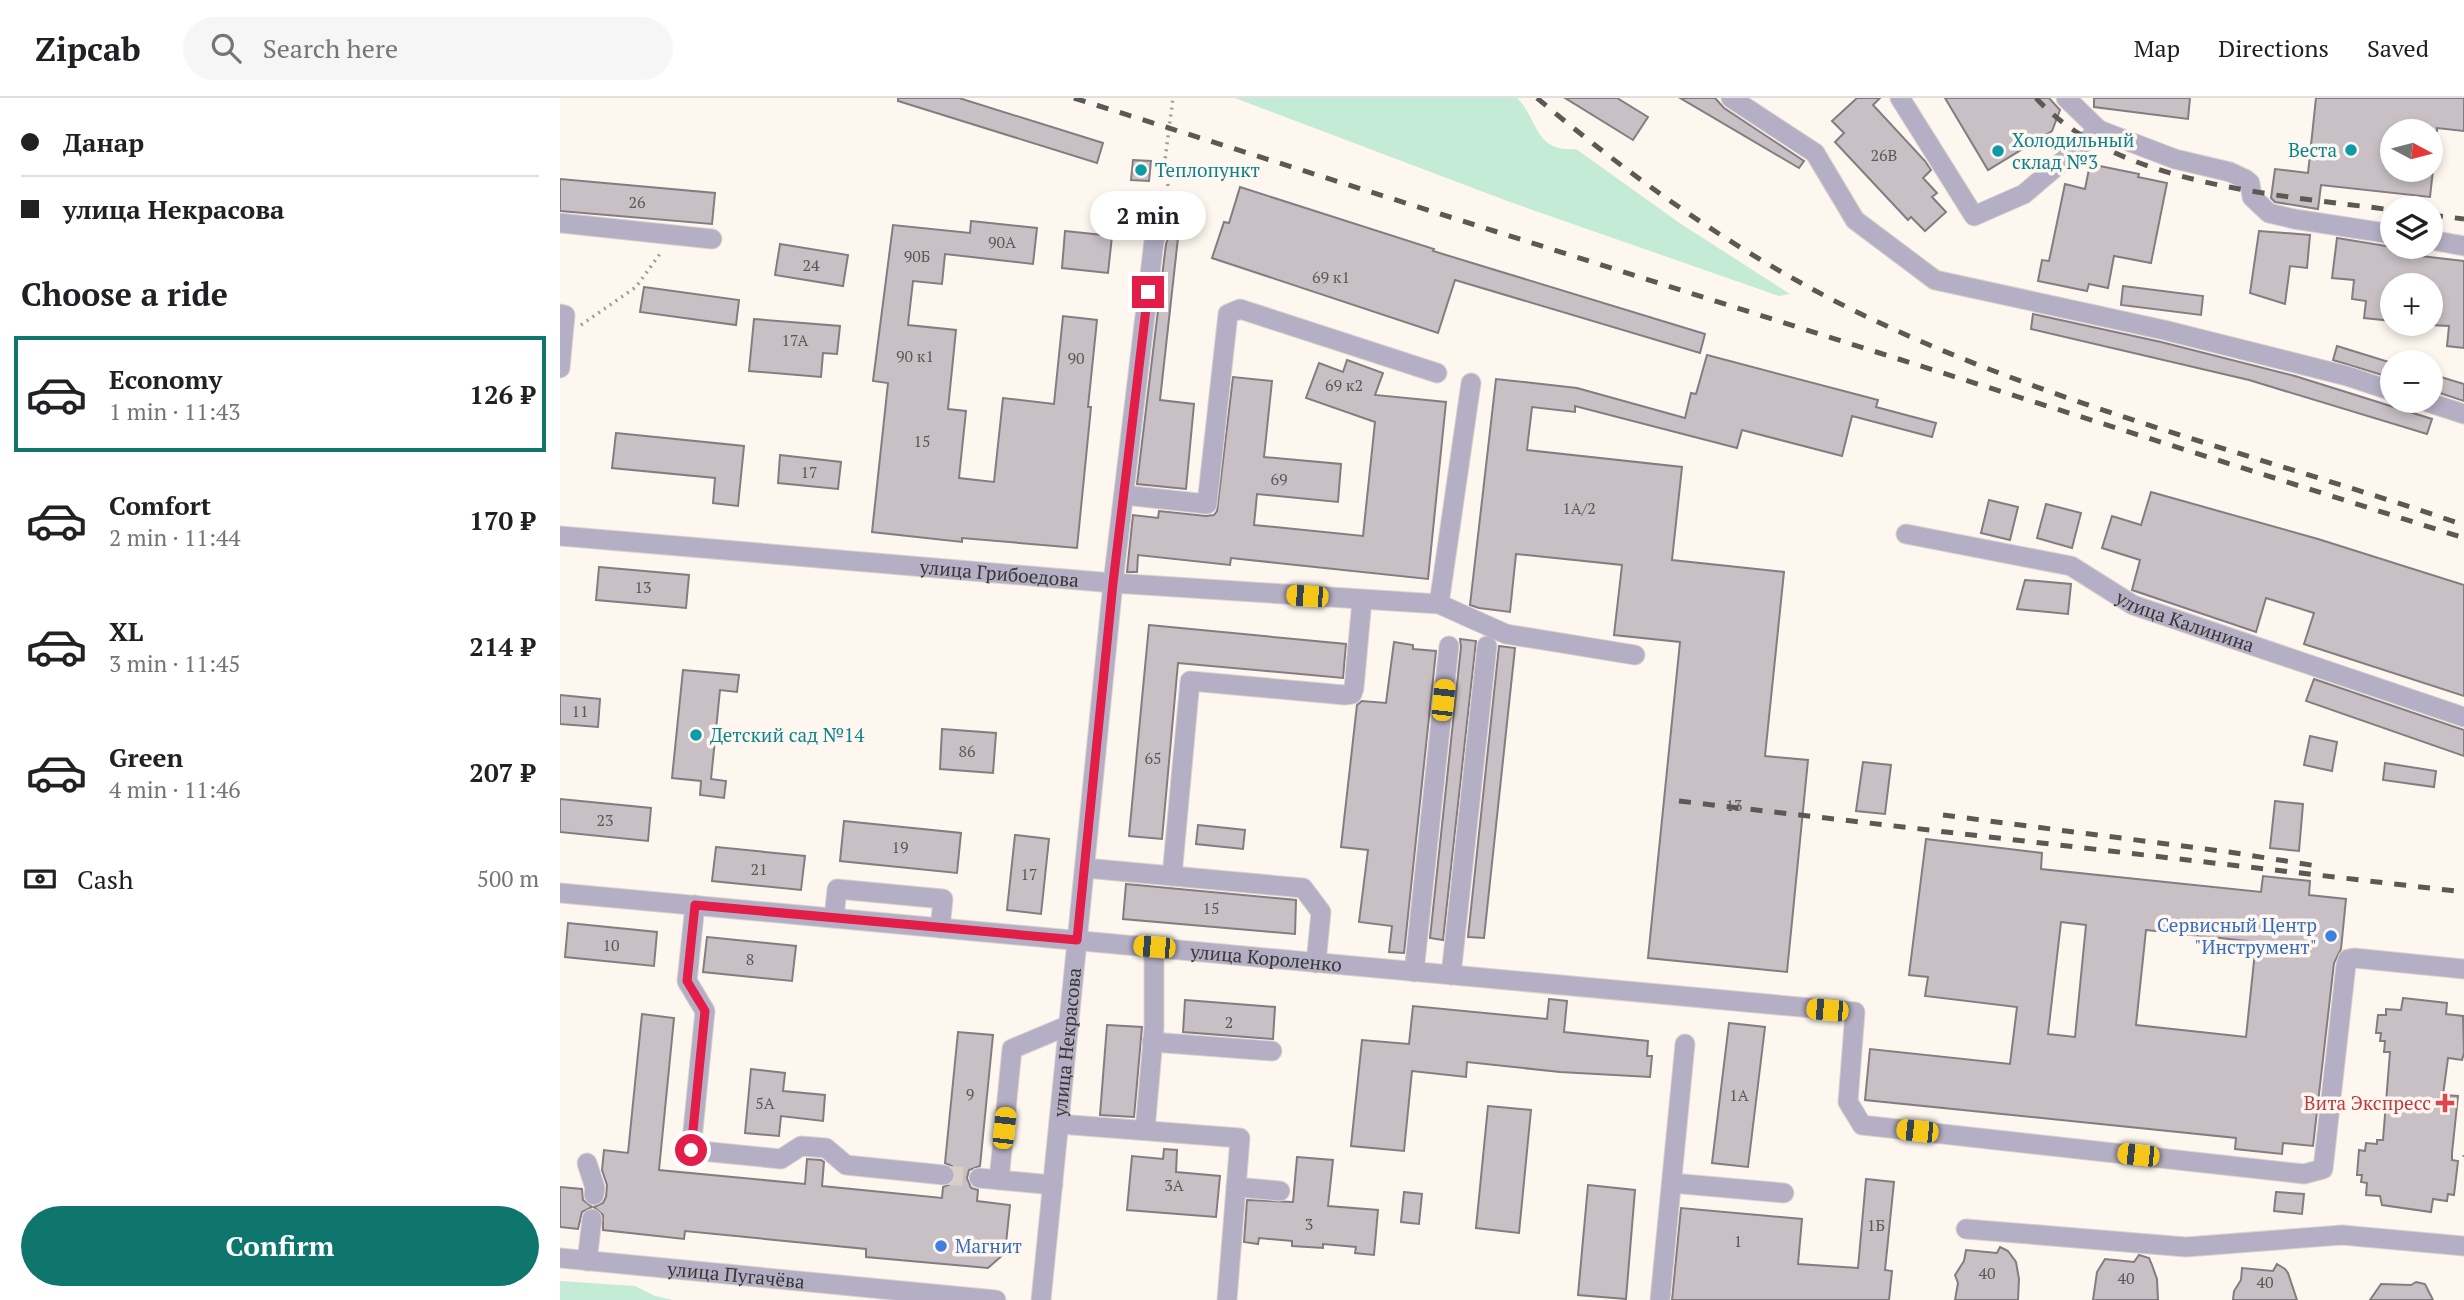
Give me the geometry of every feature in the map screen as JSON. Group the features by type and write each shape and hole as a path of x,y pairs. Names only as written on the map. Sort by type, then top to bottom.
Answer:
{"street":[{"path":"1731,98 1815,153 1855,220 1935,280 2164,330 2347,376 2380,387"},
{"path":"1900,98 1974,216 2024,194 2099,130"},
{"path":"2066,98 2099,130 2175,159 2240,176 2250,183 2249,191 2257,203 2269,213 2380,232"},
{"name":"улица Некрасова","path":"1041,1300 1113,583 1154,241 1169,202"},
{"path":"560,223 712,239"},
{"path":"2443,242 2464,246"},
{"path":"1124,495 1207,504 1228,314 1240,309 1437,373"},
{"path":"560,314 565,315 560,368"},
{"path":"1471,383 1439,604 1506,634 1635,655"},
{"path":"2443,407 2464,414"},
{"name":"улица Калинина","path":"1906,534 2071,566 2133,605 2464,717"},
{"name":"улица Грибоедова","path":"560,536 1113,583 1439,604"},
{"path":"1172,876 1190,681 1352,694 1362,600"},
{"path":"1414,972 1449,646"},
{"path":"1451,975 1487,646"},
{"path":"1085,868 1303,888 1321,912 1316,963"},
{"path":"834,918 837,889 943,899 940,928"},
{"name":"улица Короленко","path":"560,893 1855,1012 1848,1102 1862,1125 2304,1174 2323,1169 2348,959 2464,969"},
{"path":"695,905 687,981 705,1011 691,1150 781,1159 802,1146 826,1148 846,1165 944,1175"},
{"path":"1145,1130 1152,1042 1154,947"},
{"path":"999,1180 1012,1049 1069,1025"},
{"path":"1152,1042 1272,1051"},
{"path":"1660,1300 1685,1044"},
{"path":"1059,1124 1240,1138 1227,1300"},
{"path":"587,1163 595,1188 594,1195"},
{"path":"979,1178 1053,1185"},
{"path":"1672,1183 1784,1194"},
{"path":"1236,1187 1280,1191"},
{"path":"587,1261 592,1219"},
{"path":"1966,1229 2186,1247 2342,1236 2464,1246"},
{"name":"улица Пугачёва","path":"560,1258 884,1295 996,1300"}],"path":[{"path":"1169,202 1165,160 1173,98"},
{"path":"563,339 636,287 661,255 668,234"}],"green space":[{"path":"1235,98 1517,98 1544,140 1562,149 1576,149 1681,224 1790,294 1779,296 1510,202"},
{"path":"560,1281 635,1286 655,1296 673,1300 560,1300"}],"building":[{"path":"898,98 959,98 1103,143 1097,163 898,101"},
{"path":"1565,98 1617,98 1648,117 1633,140"},
{"path":"1680,98 1715,98 1724,108 1804,161 1799,168"},
{"path":"1857,98 1880,98 1873,105 1931,170 1923,178 1937,193 1932,197 1946,212 1925,231 1911,217 1908,220 1835,142 1844,133 1832,121"},
{"name":"Холодильный склад №3","path":"1945,98 2049,98 2060,110 2052,131 1988,170"},
{"path":"2094,98 2190,98 2188,119 2094,107"},
{"name":"Веста","path":"2316,98 2464,98 2464,131 2443,129 2443,119 2380,119 2380,182 2432,182 2430,196 2321,185 2318,209 2275,202 2271,198 2275,169 2308,173"},
{"name":"Теплопункт","path":"1133,160 1151,161 1149,181 1131,180"},
{"path":"2090,164 2167,183 2151,263 2114,256 2108,288 2089,284 2087,291 2038,281 2042,260 2049,261 2065,184 2085,189"},
{"path":"560,179 715,193 712,224 560,211"},
{"path":"1240,187 1434,249 1433,251 1705,334 1700,353 1455,280 1438,333 1212,258 1224,222 1229,223"},
{"path":"1175,220 1180,220 1160,400 1194,404 1186,489 1137,484 1166,244"},
{"path":"971,221 1037,228 1033,264 945,254 942,284 913,281 908,325 956,330 948,409 966,411 959,478 994,482 1003,398 1054,404 1063,316 1097,320 1077,548 962,538 962,542 872,532 888,383 873,381 893,225 970,233"},
{"path":"1065,231 1112,236 1108,273 1062,268"},
{"path":"2259,231 2310,235 2307,268 2290,266 2285,304 2250,293"},
{"path":"2337,238 2380,245 2380,259 2464,261 2464,348 2447,346 2449,326 2443,326 2443,273 2380,273 2380,320 2364,318 2366,301 2352,299 2354,280 2332,278"},
{"path":"780,244 848,255 843,286 775,275"},
{"path":"2123,286 2203,296 2201,315 2121,305"},
{"path":"644,287 739,300 736,325 640,312"},
{"path":"2033,314 2161,342 2295,376 2380,403 2380,413 2413,413 2432,419 2427,434 2249,380 2031,329"},
{"path":"754,319 840,326 837,354 823,353 821,377 749,371"},
{"path":"2337,346 2380,359 2380,374 2333,360"},
{"path":"1707,355 1878,400 1876,407 1936,423 1932,437 1852,416 1842,456 1742,430 1737,448 1575,406 1575,412 1532,407 1527,450 1682,467 1672,560 1784,572 1765,756 1808,760 1787,972 1648,958 1680,642 1614,635 1622,565 1516,554 1510,612 1470,605 1496,379 1577,388 1685,418 1691,393 1696,394"},
{"path":"1347,360 1383,373 1375,395 1446,402 1428,579 1231,558 1230,565 1138,555 1137,572 1127,572 1133,515 1158,518 1159,511 1206,516 1214,515 1217,511 1233,377 1272,381 1264,457 1341,464 1338,502 1257,494 1254,525 1363,536 1375,422 1306,398 1319,363 1343,372"},
{"path":"2443,378 2464,384 2464,401 2443,394"},
{"path":"616,433 744,446 738,506 713,503 715,478 612,468"},
{"path":"780,455 841,462 838,489 778,483"},
{"path":"2151,492 2318,539 2464,585 2464,696 2304,644 2314,613 2266,598 2256,632 2132,590 2140,560 2102,548 2112,516 2141,525"},
{"path":"1989,500 2018,507 2010,540 1981,533"},
{"path":"2046,504 2081,513 2072,548 2037,538"},
{"path":"599,567 689,575 686,608 596,600"},
{"path":"2025,580 2071,584 2068,614 2017,609"},
{"path":"1149,625 1346,644 1343,678 1178,663 1162,839 1129,836"},
{"path":"1460,639 1476,641 1443,940 1430,938"},
{"path":"1394,642 1413,645 1413,649 1436,651 1404,953 1389,952 1392,926 1359,922 1368,850 1341,847 1357,705 1362,701 1386,703"},
{"path":"1499,646 1515,648 1484,938 1468,937"},
{"name":"Детский сад №14","path":"683,670 739,675 737,692 720,690 711,779 726,781 724,798 700,795 701,781 672,778"},
{"path":"2314,679 2464,730 2464,756 2306,701"},
{"path":"560,695 600,699 598,727 560,724"},
{"path":"942,729 996,733 993,773 940,769"},
{"path":"2310,736 2337,742 2332,771 2304,765"},
{"path":"1863,762 1891,765 1885,814 1856,811"},
{"path":"2385,763 2436,771 2434,787 2383,780"},
{"path":"560,799 651,808 648,841 560,832"},
{"path":"2275,801 2303,804 2299,851 2270,848"},
{"path":"844,821 961,833 957,873 840,861"},
{"path":"1198,825 1245,830 1243,849 1196,844"},
{"path":"1015,835 1049,839 1041,914 1007,910"},
{"path":"1926,839 2042,853 2041,869 2261,892 2263,876 2310,881 2309,895 2346,899 2341,949 2334,963 2313,1146 2283,1143 2282,1154 2235,1149 2236,1138 1865,1100 1870,1049 2010,1064 2017,1007 1925,996 1928,977 1909,975","holes":["2061,922 2086,925 2075,1037 2048,1034","2146,930 2256,942 2246,1037 2136,1025"]},
{"path":"716,847 805,856 801,890 712,881"},
{"path":"1126,884 1296,900 1295,934 1123,919"},
{"path":"568,923 657,932 654,966 565,957"},
{"path":"707,937 796,946 792,981 703,972"},
{"path":"2403,998 2447,1003 2446,1014 2463,1016 2464,1053 2462,1060 2448,1058 2443,1095 2458,1096 2452,1153 2452,1160 2458,1161 2454,1195 2448,1194 2447,1201 2433,1199 2431,1212 2382,1205 2380,1196 2366,1195 2367,1183 2361,1182 2362,1175 2357,1175 2359,1150 2365,1151 2366,1143 2377,1144 2377,1140 2383,1140 2390,1052 2384,1052 2385,1041 2380,1041 2381,1033 2376,1033 2378,1015 2386,1015 2386,1009 2401,1010"},
{"path":"1549,999 1567,1001 1564,1032 1648,1041 1647,1056 1652,1056 1650,1077 1560,1072 1467,1062 1466,1077 1412,1071 1404,1151 1351,1146 1362,1040 1409,1044 1413,1006 1547,1019"},
{"path":"1185,1000 1275,1007 1273,1039 1183,1032"},
{"path":"642,1014 674,1018 659,1170 805,1184 807,1159 821,1160 824,1162 822,1186 942,1198 943,1187 953,1183 956,1176 952,1166 945,1163 958,1032 993,1035 980,1166 969,1170 967,1178 971,1188 978,1190 977,1201 1010,1205 1005,1253 988,1268 866,1257 866,1249 685,1231 684,1239 603,1230 603,1215 594,1207 603,1203 606,1197 607,1185 602,1170 604,1150 628,1153"},
{"path":"1729,1023 1765,1027 1748,1167 1712,1163"},
{"path":"1107,1025 1142,1027 1134,1117 1100,1115"},
{"path":"751,1069 785,1073 783,1091 825,1095 823,1121 781,1116 779,1136 745,1133"},
{"path":"1488,1106 1531,1110 1519,1233 1476,1228"},
{"path":"1164,1149 1177,1150 1176,1172 1220,1176 1216,1217 1127,1210 1132,1156 1163,1159"},
{"path":"1297,1157 1333,1160 1328,1206 1378,1210 1374,1255 1355,1253 1356,1247 1323,1244 1323,1248 1292,1246 1292,1241 1259,1238 1258,1244 1244,1242 1247,1200 1293,1202"},
{"path":"1866,1179 1894,1182 1885,1270 1892,1271 1889,1300 1672,1300 1681,1208 1802,1219 1798,1264 1858,1268"},
{"path":"1588,1185 1635,1190 1626,1299 1578,1295"},
{"path":"560,1187 582,1189 583,1200 592,1207 582,1212 578,1229 560,1227"},
{"path":"1404,1192 1422,1194 1419,1224 1401,1222"},
{"path":"2276,1192 2304,1194 2302,1214 2274,1211"},
{"path":"2000,1247 2008,1251 2016,1262 2019,1279 2018,1300 1955,1300 1958,1283 1955,1275 1964,1261 1966,1250 1997,1253"},
{"path":"2139,1255 2149,1258 2152,1265 2157,1279 2158,1300 2093,1300 2097,1272 2105,1259 2134,1262"},
{"path":"2277,1264 2288,1273 2297,1300 2233,1300 2234,1291 2241,1280 2242,1268 2273,1271"},
{"path":"2416,1282 2425,1284 2433,1300 2370,1300 2381,1284 2411,1285"}],"tunnel":[{"path":"944,1175 979,1178"}],"railway":[{"path":"1074,98 2464,538"},
{"path":"1537,98 1613,159 1692,216 1775,268 1861,314 1934,347 2084,403 2464,525"},
{"path":"2036,98 2070,127 2110,151 2155,168 2252,191 2380,209"},
{"path":"2443,216 2464,219"},
{"path":"1679,801 2464,892"},
{"path":"1943,815 2317,866"}],"place":[{"name":"Веста","path":"2351,150"},
{"name":"Холодильный склад №3","path":"1998,151"},
{"name":"Теплопункт","path":"1141,170"},
{"name":"Детский сад №14","path":"696,735"},
{"name":"Сервисный Центр \"Инструмент\"","path":"2331,936"},
{"name":"Вита Экспресс","path":"2445,1103"},
{"name":"Магнит","path":"941,1246"}],"route":[{"path":"691,1150 705,1011 687,981 695,905 1077,940 1113,583 1148,292"}]}
